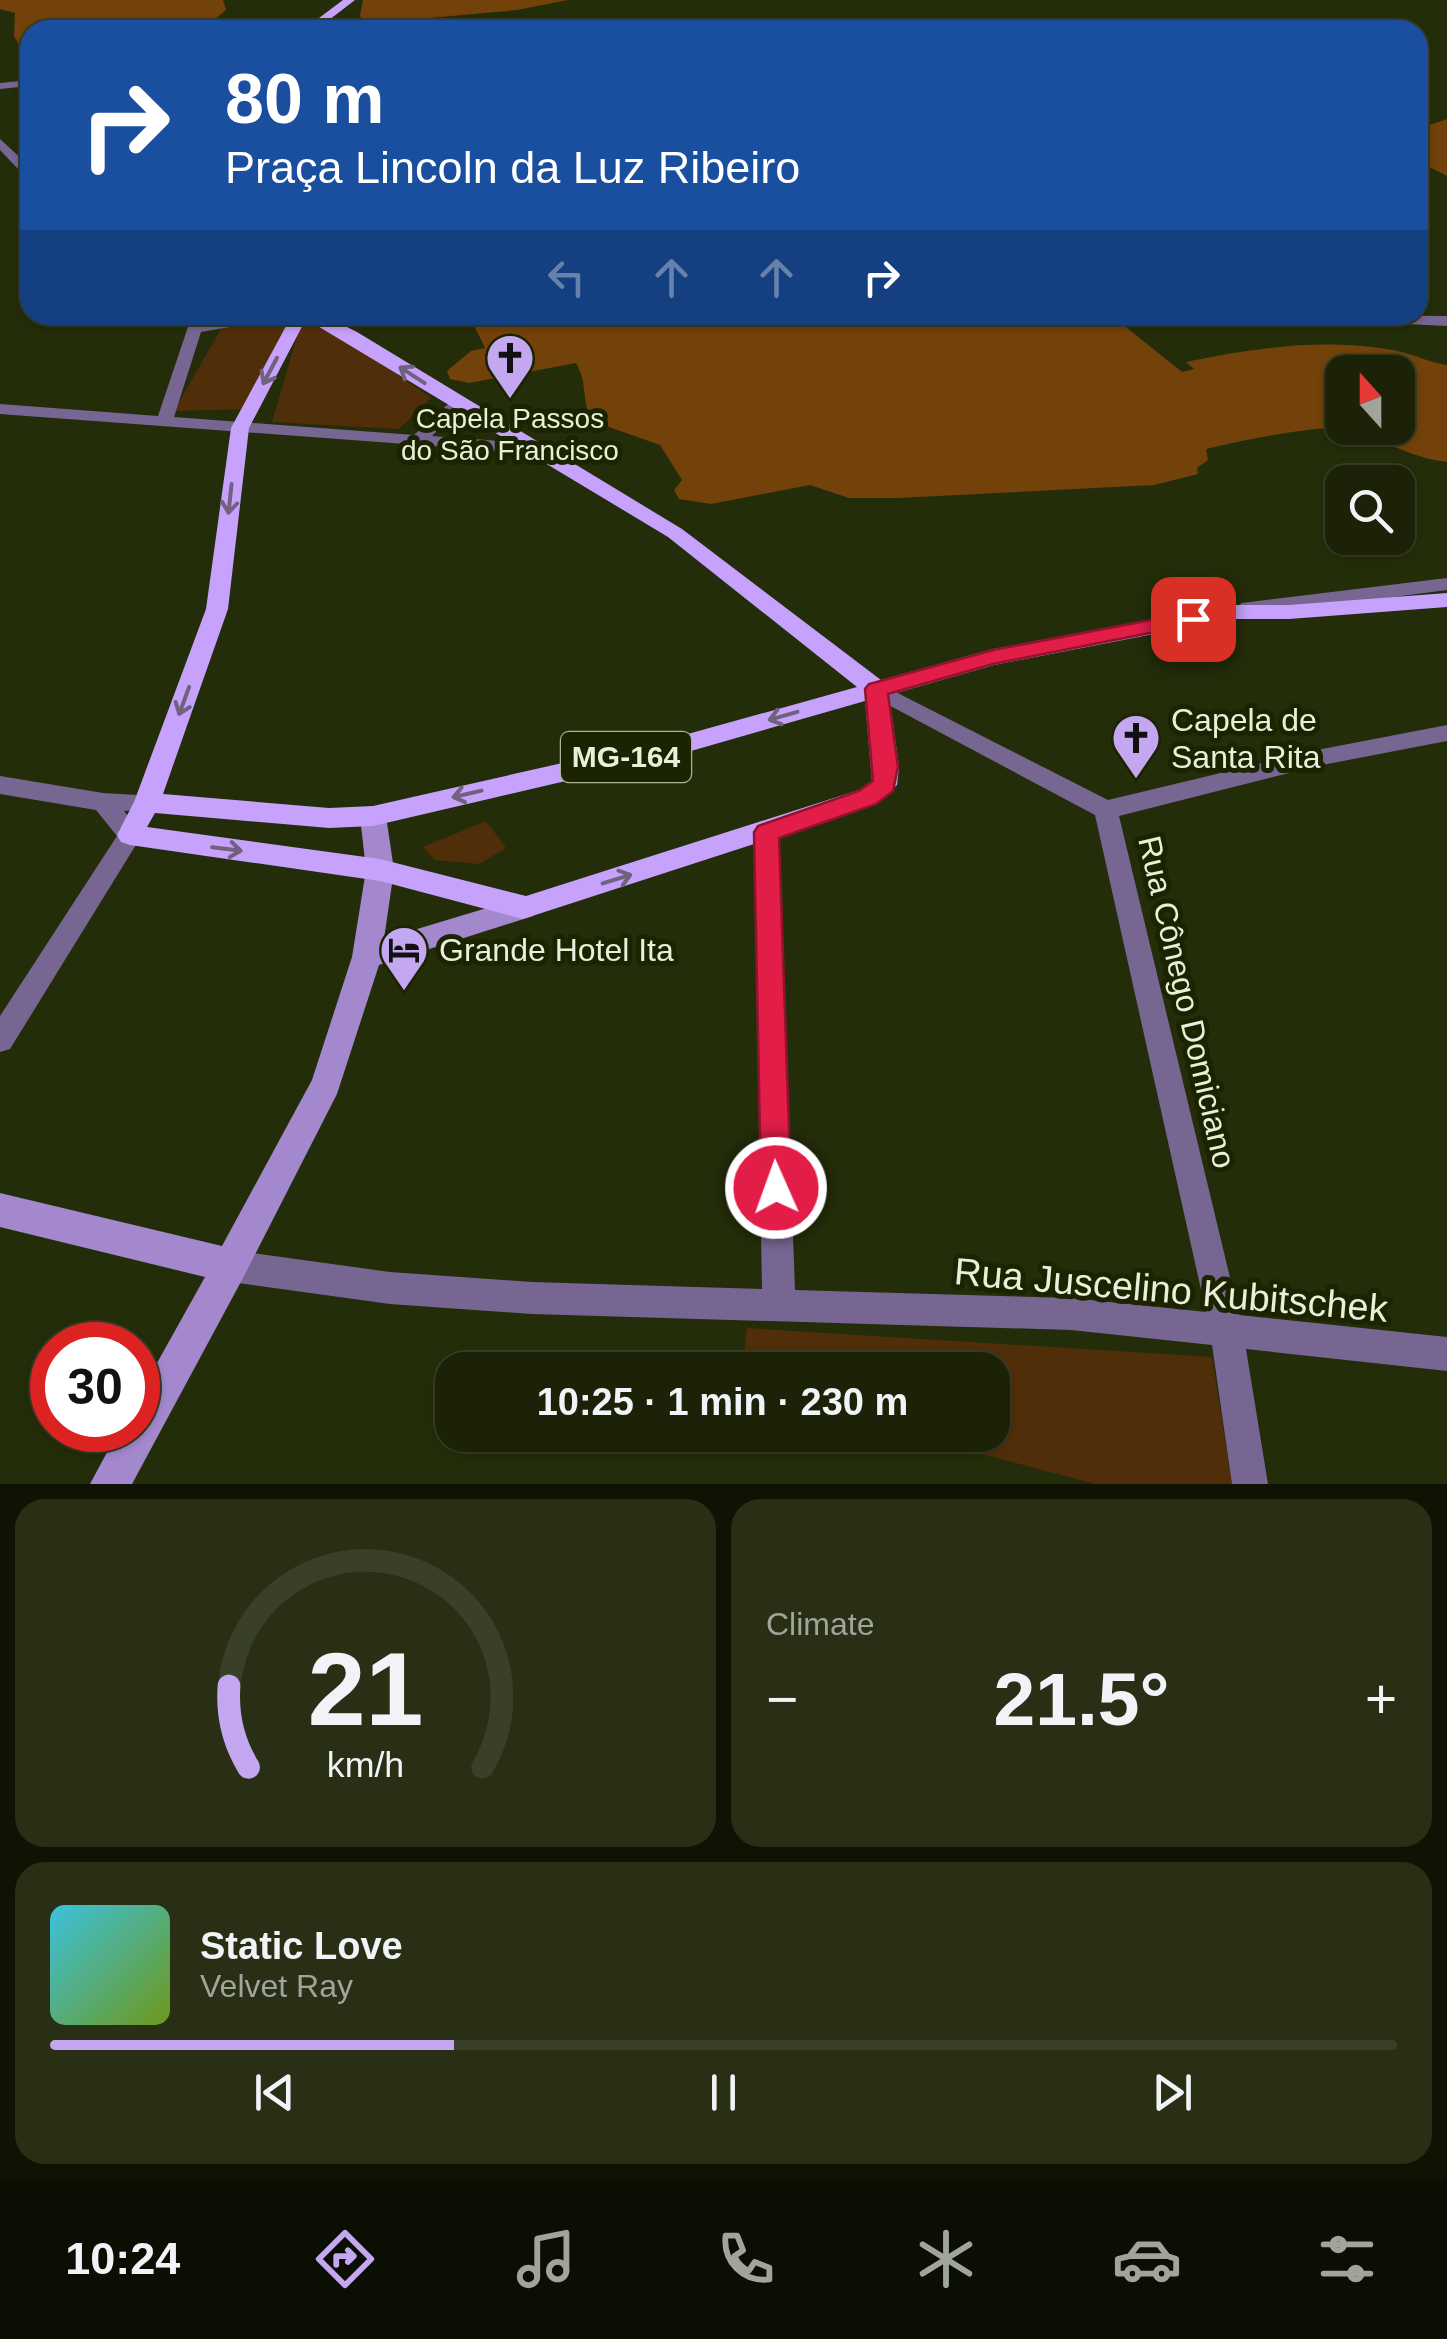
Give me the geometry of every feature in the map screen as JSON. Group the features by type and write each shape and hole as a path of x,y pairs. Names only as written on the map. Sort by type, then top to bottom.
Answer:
{"main road":[{"path":"323,20 350,0"},
{"path":"295,325 240,428 217,609 147,802 130,835 380,870 524,908"},
{"name":"Rua Cônego Domiciano","path":"330,325 675,533 876,689"},
{"path":"367,957 868,797 884,785 886,767 876,689 993,657 1231,612 1289,612 1447,600"},
{"name":"MG-164","path":"147,802 329,818 374,816 677,746 876,689"},
{"path":"110,1484 326,1084 367,957 380,870 374,816"},
{"path":"0,1210 231,1266"}],"street":[{"path":"0,143 20,164"},
{"path":"165,420 196,325"},
{"path":"417,440 456,402"},
{"path":"0,409 539,450"},
{"path":"1231,612 1307,599 1447,584"},
{"name":"Rua Cônego Domiciano","path":"876,689 1106,810 1227,1332 1250,1484"},
{"path":"1106,810 1317,758 1447,733"},
{"path":"0,784 103,802 147,802"},
{"path":"3,1030 130,835 103,802"},
{"path":"766,832 779,1307"},
{"name":"Rua Juscelino Kubitschek","path":"231,1266 390,1288 479,1294 1070,1314 1447,1354"}],"shaded area":[{"path":"0,0 223,0 226,10 214,20 20,20 20,46 14,36 15,13 0,9"},
{"path":"363,0 568,0 517,10 407,20 362,20"},
{"path":"1447,119 1447,176 1428,166 1428,126"},
{"path":"291,325 247,409 174,411 222,327"},
{"path":"301,325 325,325 431,398 399,429 272,422"},
{"path":"474,325 1125,325 1182,372 1194,369 1186,362 1266,348 1348,345 1411,355 1325,355 1325,428 1206,449 1208,460 1197,468 1198,474 1154,485 849,498 810,485 711,504 679,499 674,490 682,480 660,445 592,421 576,363 469,383 450,379 447,371 471,351 485,348"},
{"path":"1415,356 1447,365 1447,462 1391,445 1415,445"},
{"path":"486,821 506,848 479,864 435,860 423,847"},
{"path":"747,1328 1212,1357 1232,1484 1095,1484 974,1452 1010,1452 1010,1352 744,1352"}],"place":[{"name":"Capela Passos do São Francisco","path":"510,400"},
{"name":"Capela de Santa Rita","path":"1136,780"},
{"name":"Grande Hotel Ita","path":"404,992"}],"route":[{"path":"776,1188 766,832 868,797 884,785 886,767 876,689 993,657 1193,619"}]}
